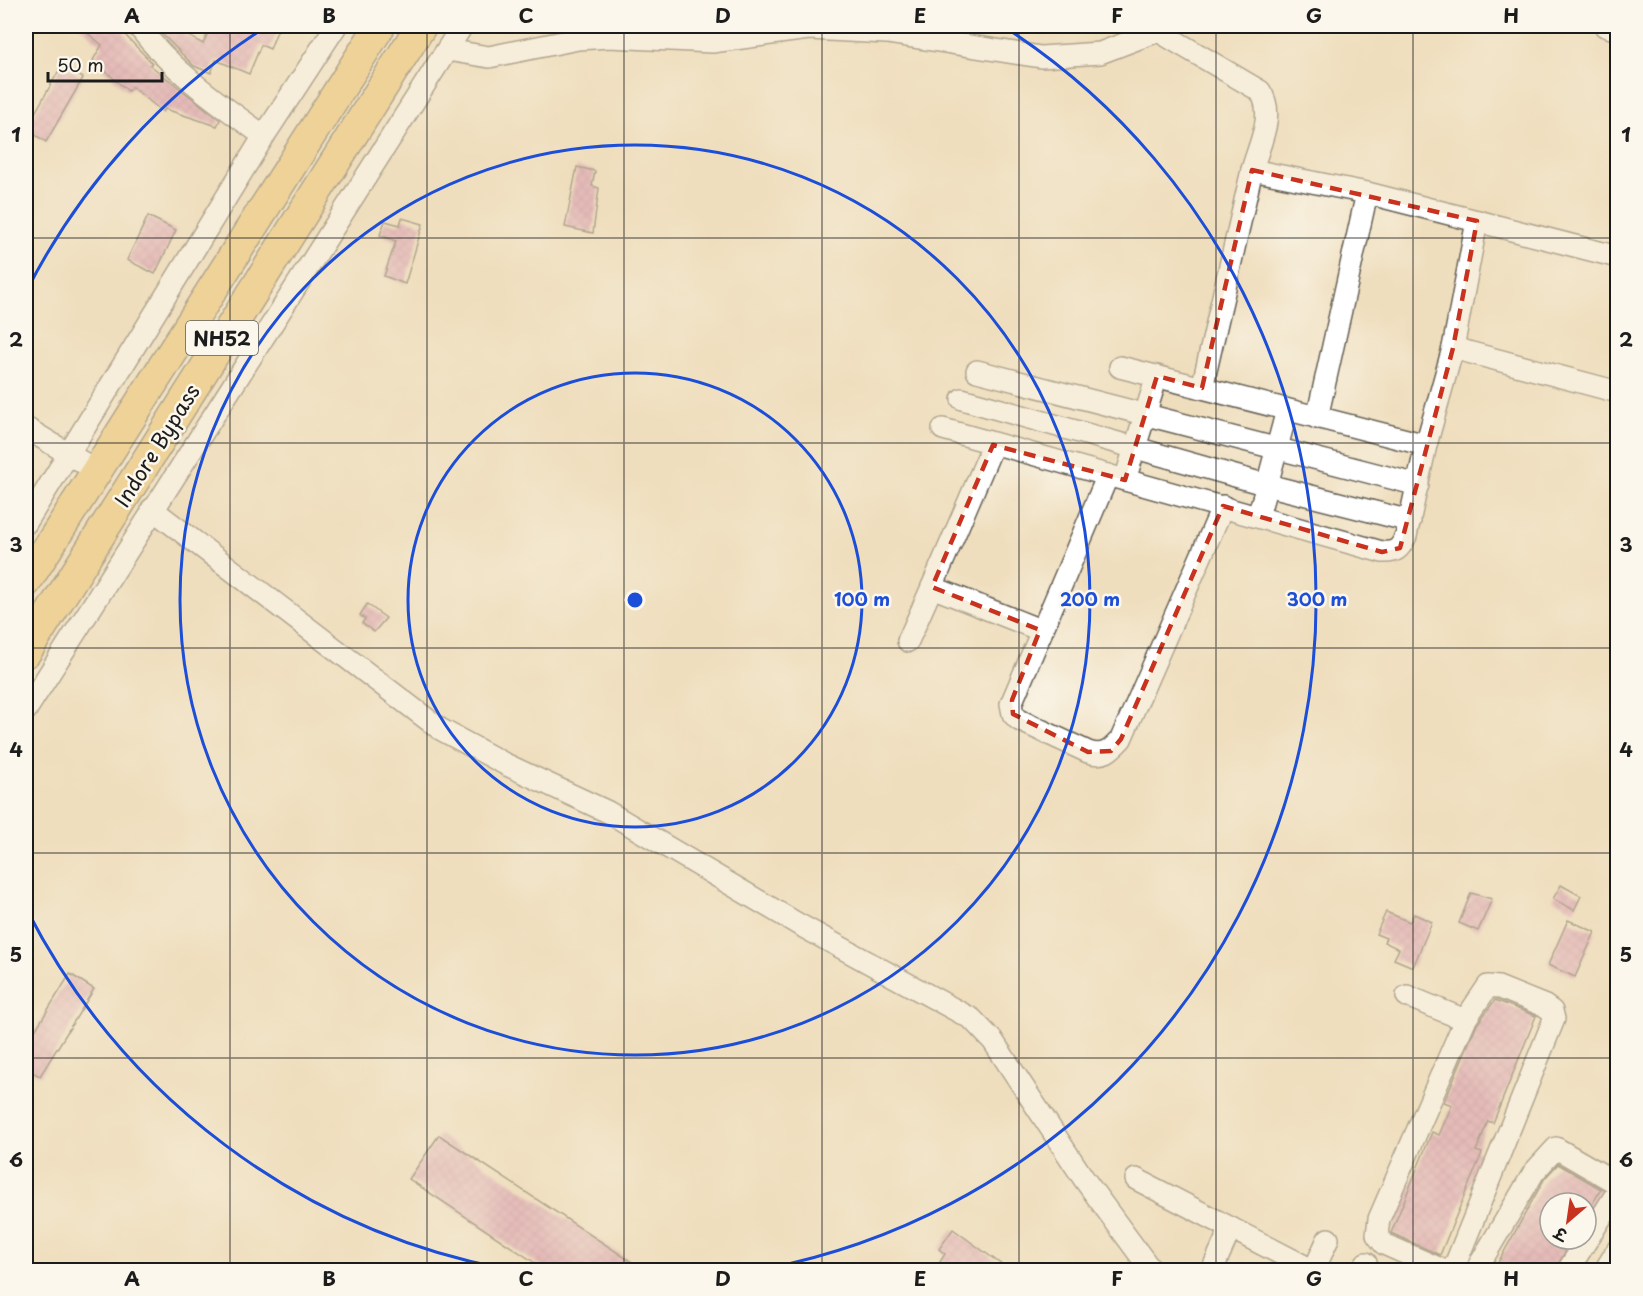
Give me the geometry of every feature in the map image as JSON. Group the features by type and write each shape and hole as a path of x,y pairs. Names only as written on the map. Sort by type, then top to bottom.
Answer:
{"highway":[{"name":"Indore Bypass","path":"26,582 95,470 380,26"},
{"name":"Indore Bypass","path":"26,652 421,26"}],"street":[{"path":"138,26 170,62 208,95 264,136"},
{"path":"26,523 264,136 336,26"},
{"path":"26,710 462,26"},
{"path":"447,50 489,57 578,39 609,37 712,42 809,29 887,33 1041,57 1100,53 1159,28 1260,91 1266,99 1269,110 1252,170 1202,388"},
{"path":"1252,170 1368,193 1617,257"},
{"path":"1317,418 1368,193"},
{"path":"943,429 993,445 1223,506 1382,552 1392,552 1400,548 1410,520 1426,445 1454,348 1477,221"},
{"path":"1454,348 1617,392"},
{"path":"1120,367 1426,445"},
{"path":"977,371 1418,485"},
{"path":"1157,376 1136,448 1117,478 1040,630 1012,700 1013,714 1019,720 1088,752 1099,755 1111,751 1121,739 1223,506"},
{"path":"962,399 1267,484 1410,520"},
{"path":"1258,516 1287,410"},
{"path":"26,428 95,470"},
{"path":"908,641 993,445"},
{"path":"153,509 440,729 505,764 608,812 798,924 929,993 972,1019 993,1041 1084,1179 1151,1270"},
{"path":"932,587 1040,630"},
{"path":"1443,1270 1384,1244 1377,1235 1379,1219 1465,1020 1488,986 1498,987 1545,1006 1552,1011 1554,1019 1453,1270"},
{"path":"1407,996 1465,1020"},
{"path":"1476,1270 1534,1172 1556,1148 1617,1184"},
{"path":"1136,1179 1313,1270 1328,1239"},
{"path":"1568,1270 1617,1191"},
{"path":"1212,1270 1231,1228"},
{"path":"1605,1270 1617,1249"}],"highlighted area":[{"path":"1252,170 1477,221 1453,348 1400,548 1382,552 1223,506 1121,739 1111,751 1088,752 1013,714 1012,700 1040,630 932,587 993,445 1125,480 1157,376 1202,388"}],"building":[{"path":"79,26 121,26 127,37 152,63 150,65 220,120 217,126 165,109 163,112 132,87 128,91 93,60 102,45"},
{"path":"154,26 183,26 180,31 203,44 211,26 279,26 270,49 261,45 249,74 216,60 211,73 194,66"},
{"path":"62,65 83,78 46,142 26,129"},
{"path":"577,167 595,171 592,186 599,188 593,233 565,227"},
{"path":"148,216 176,230 155,274 127,260"},
{"path":"402,218 423,224 405,284 384,276 396,241 380,235 385,221 400,225"},
{"path":"367,604 386,618 374,632 362,623 365,619 360,615"},
{"path":"1561,885 1581,896 1574,910 1553,899"},
{"path":"1471,893 1492,899 1478,931 1459,923"},
{"path":"1386,912 1410,922 1414,914 1432,922 1413,967 1394,959 1399,949 1384,942 1386,938 1376,934"},
{"path":"1568,920 1595,932 1575,977 1548,965"},
{"path":"70,974 94,989 40,1076 26,1069 26,1033 31,1037"},
{"path":"1495,1000 1536,1016 1493,1123 1488,1121 1476,1151 1482,1153 1440,1255 1391,1233 1432,1132 1439,1135 1452,1105 1444,1102 1476,1026"},
{"path":"439,1135 644,1270 546,1270 409,1179"},
{"path":"1558,1164 1601,1189 1598,1194 1598,1191 1538,1191 1538,1251 1565,1251 1555,1270 1494,1270 1545,1178"},
{"path":"953,1229 1009,1270 952,1270 940,1262 945,1254 939,1249"}]}
